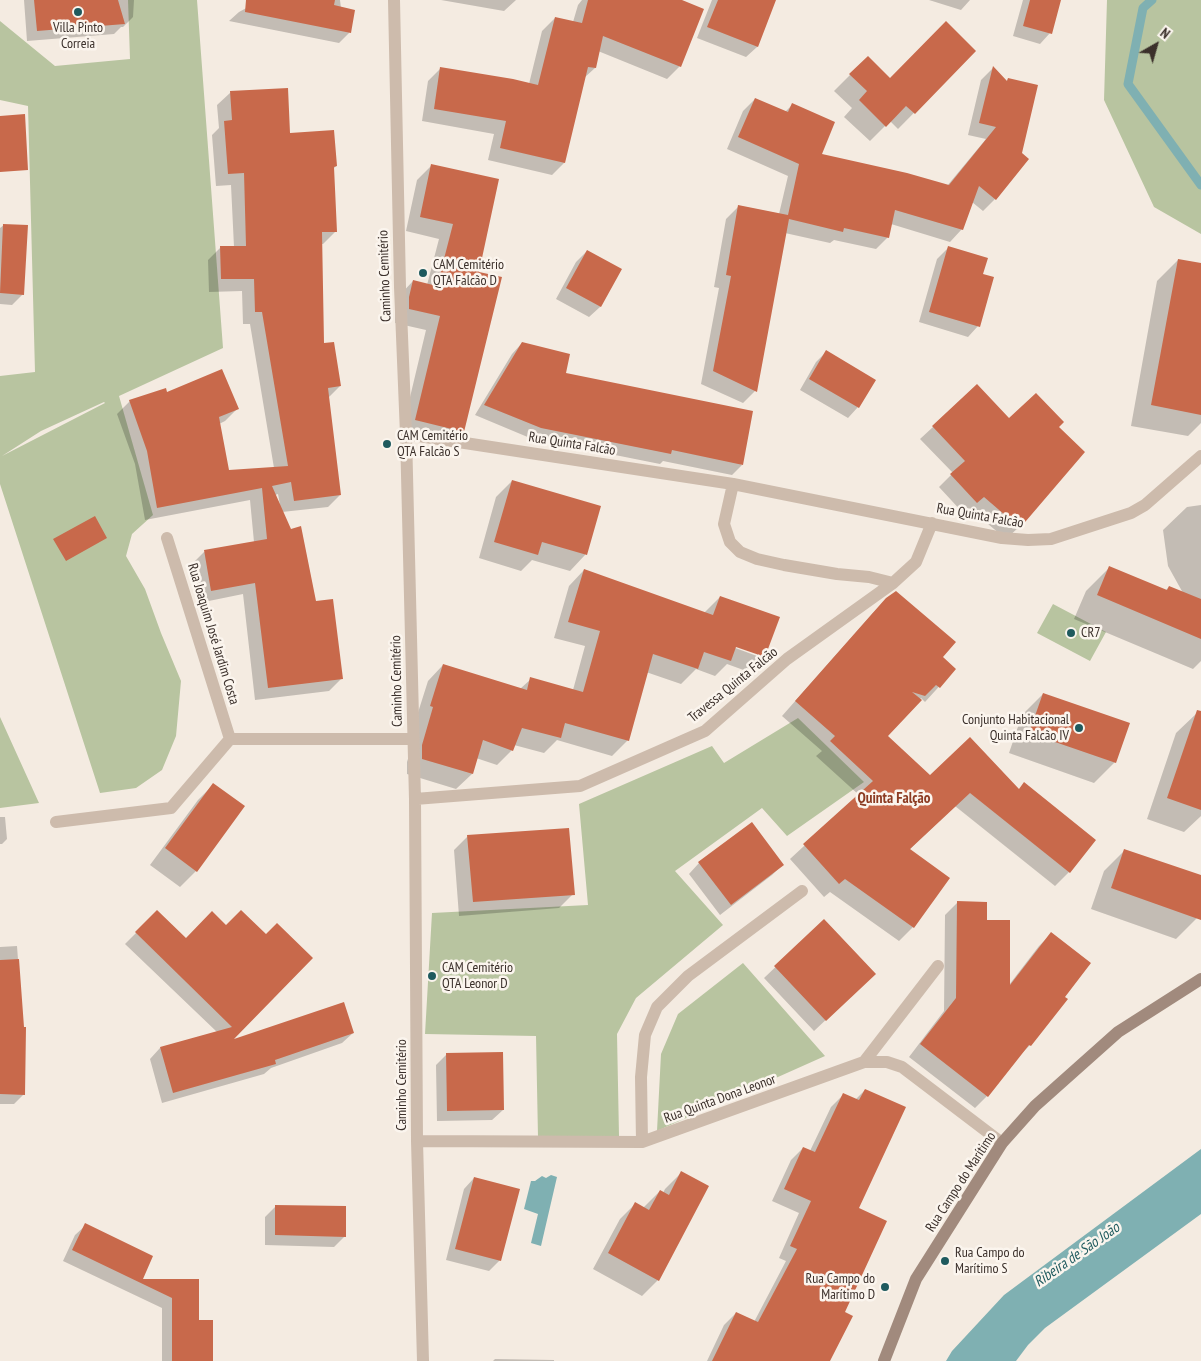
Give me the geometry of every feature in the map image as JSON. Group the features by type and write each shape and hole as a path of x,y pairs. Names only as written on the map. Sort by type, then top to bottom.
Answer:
{"main road":[{"name":"Rua Campo do Marítimo","path":"884,1361 916,1279 1002,1143 1035,1106 1118,1032 1201,979"}],"street":[{"name":"Caminho Cemitério","path":"394,0 400,287 406,434 415,800 418,1141 423,1361"},
{"name":"Rua Quinta Falcão","path":"406,434 733,484 1002,538 1028,540 1051,539 1114,519 1138,509 1201,456"},
{"path":"733,484 724,524 730,542 740,552 757,559 784,565 837,574 869,577 893,583"},
{"name":"Travessa Quinta Falcão","path":"415,800 580,786 704,731 787,660 893,583 916,562 932,523"},
{"name":"Rua Joaquim José Jardim Costa","path":"167,538 230,739"},
{"path":"56,822 171,808 230,739 413,739"},
{"path":"642,1142 641,1077 645,1035 657,1007 688,976 802,891"},
{"path":"864,1062 938,966"},
{"name":"Rua Quinta Dona Leonor","path":"418,1141 642,1142 864,1062 887,1062 902,1067 1002,1143"}],"green space":[{"path":"128,0 197,0 223,348 119,396 153,515 132,534 126,556 145,589 181,681 176,736 162,770 136,788 100,793 0,484 0,376 35,372 28,106 0,100 0,21 55,66 130,59","holes":["105,403 2,456 41,431"]},
{"path":"1107,0 1201,0 1201,234 1154,207 1104,100"},
{"name":"CR7","path":"1053,604 1106,632 1090,661 1037,633"},
{"path":"0,717 39,803 0,808"},
{"path":"798,718 864,782 787,836 762,808 675,871 723,925 636,998 617,1034 619,1136 538,1137 536,1036 425,1034 432,913 588,905 579,804 712,746 724,763"},
{"path":"743,963 825,1056 657,1131 661,1054 678,1014"}],"water":[{"name":"Ribeira de São João","path":"1201,1149 1201,1214 1045,1328 1028,1345 1016,1361 946,1361 952,1351 1004,1295"},
{"path":"551,1175 557,1177 541,1246 531,1243 538,1214 524,1209 531,1181 535,1181 542,1176 546,1178"}],"building":[{"name":"Villa Pinto Correia","path":"34,0 118,0 125,24 37,31"},
{"path":"246,0 335,0 334,5 355,10 351,33 245,12"},
{"path":"588,0 682,0 704,9 681,67 603,36 596,68 588,67 565,163 500,148 506,121 434,109 440,67 538,85 555,17 582,23"},
{"path":"718,0 776,0 758,47 707,27"},
{"path":"1030,0 1061,0 1052,34 1023,26"},
{"path":"946,21 976,51 915,114 906,106 886,127 859,100 867,91 849,74 868,56 890,78"},
{"path":"993,66 1007,81 1008,78 1038,85 1022,153 1029,159 996,200 979,186 963,230 895,210 889,238 844,228 843,232 789,219 757,392 713,371 731,276 726,275 738,205 788,215 799,164 738,137 755,98 788,112 792,103 835,122 822,154 907,173 949,185 996,127 979,123"},
{"path":"288,88 290,133 334,130 337,166 334,167 337,232 322,232 324,343 334,342 341,386 328,388 341,495 294,501 291,482 272,486 291,529 301,526 316,601 333,599 343,679 268,688 255,583 211,591 204,550 267,539 262,488 157,508 147,451 129,400 166,388 167,392 222,369 239,409 219,417 229,470 288,466 262,312 255,312 254,279 221,279 220,246 246,246 244,173 228,174 224,121 232,120 230,91"},
{"path":"25,114 28,170 0,172 0,116"},
{"path":"431,164 499,179 479,272 502,277 464,432 415,420 440,316 409,309 409,297 413,280 437,286 453,224 420,217"},
{"path":"3,224 28,225 24,295 0,293"},
{"path":"948,246 988,258 983,274 994,277 980,327 929,312"},
{"path":"587,250 622,269 601,307 566,288"},
{"path":"1178,259 1201,263 1201,415 1151,405"},
{"path":"522,342 570,354 566,373 753,411 743,465 672,450 671,454 541,428 484,405"},
{"path":"826,350 876,380 859,408 809,379"},
{"path":"977,384 1009,418 1036,393 1064,422 1059,427 1085,452 1020,528 984,497 977,503 950,474 965,461 932,426"},
{"path":"512,480 601,506 587,555 542,542 538,555 494,542"},
{"path":"95,516 107,538 66,561 53,539"},
{"path":"1109,566 1167,590 1169,586 1201,599 1201,639 1097,595"},
{"path":"584,569 713,615 720,596 780,617 765,657 736,647 731,661 704,652 698,669 653,654 629,741 565,723 561,738 522,728 513,751 483,740 473,774 422,759 422,745 433,707 430,706 443,664 527,690 530,677 583,692 600,631 568,622"},
{"path":"896,591 956,642 943,657 956,669 940,688 936,685 925,696 912,692 922,700 888,736 930,775 970,737 1019,789 1024,782 1096,840 1070,873 970,793 910,849 950,878 914,928 845,879 839,884 803,844 873,781 830,741 835,736 795,701 886,598"},
{"name":"Conjunto Habitacional Quinta Falcão IV","path":"1043,693 1130,723 1116,763 1029,733"},
{"path":"1197,710 1201,711 1201,810 1167,798"},
{"path":"213,783 245,806 197,872 165,848"},
{"path":"752,822 784,865 731,905 698,862"},
{"path":"569,828 575,895 473,902 467,835"},
{"path":"1124,849 1201,875 1201,920 1111,888"},
{"path":"957,901 987,902 987,920 1010,920 1010,985 1051,932 1091,963 1065,997 1068,999 988,1097 920,1044 956,998"},
{"path":"157,910 186,938 212,911 226,925 241,910 266,934 277,923 313,958 234,1039 344,1002 354,1033 275,1060 276,1064 173,1093 160,1047 232,1027 135,932"},
{"path":"824,919 876,974 826,1021 774,966"},
{"path":"19,959 24,1027 26,1027 25,1095 0,1094 0,960"},
{"path":"503,1052 504,1110 447,1111 446,1053"},
{"path":"865,1089 906,1107 859,1208 887,1221 845,1312 853,1316 830,1361 712,1361 736,1312 758,1322 797,1249 790,1246 811,1201 784,1189 803,1147 815,1152 843,1093 859,1100"},
{"path":"681,1171 709,1186 659,1281 608,1253 635,1202 649,1210 660,1190 669,1195"},
{"path":"474,1177 520,1189 501,1261 455,1249"},
{"path":"275,1205 346,1206 346,1237 275,1235"},
{"path":"85,1223 153,1256 143,1279 199,1279 199,1320 213,1320 213,1361 172,1361 172,1298 72,1250"}],"waterway":[{"path":"1152,0 1143,8 1128,84 1201,185"}],"place":[{"name":"Villa Pinto Correia","path":"78,12"},
{"name":"CAM Cemitério QTA Falcão D","path":"423,273"},
{"name":"CAM Cemitério QTA Falcão S","path":"387,444"},
{"name":"CR7","path":"1071,633"},
{"name":"Conjunto Habitacional Quinta Falcão IV","path":"1079,728"},
{"name":"CAM Cemitério QTA Leonor D","path":"432,976"},
{"name":"Rua Campo do Marítimo S","path":"945,1261"},
{"name":"Rua Campo do Marítimo D","path":"885,1287"}],"district":[{"name":"Quinta Falção","path":"894,799"}]}
